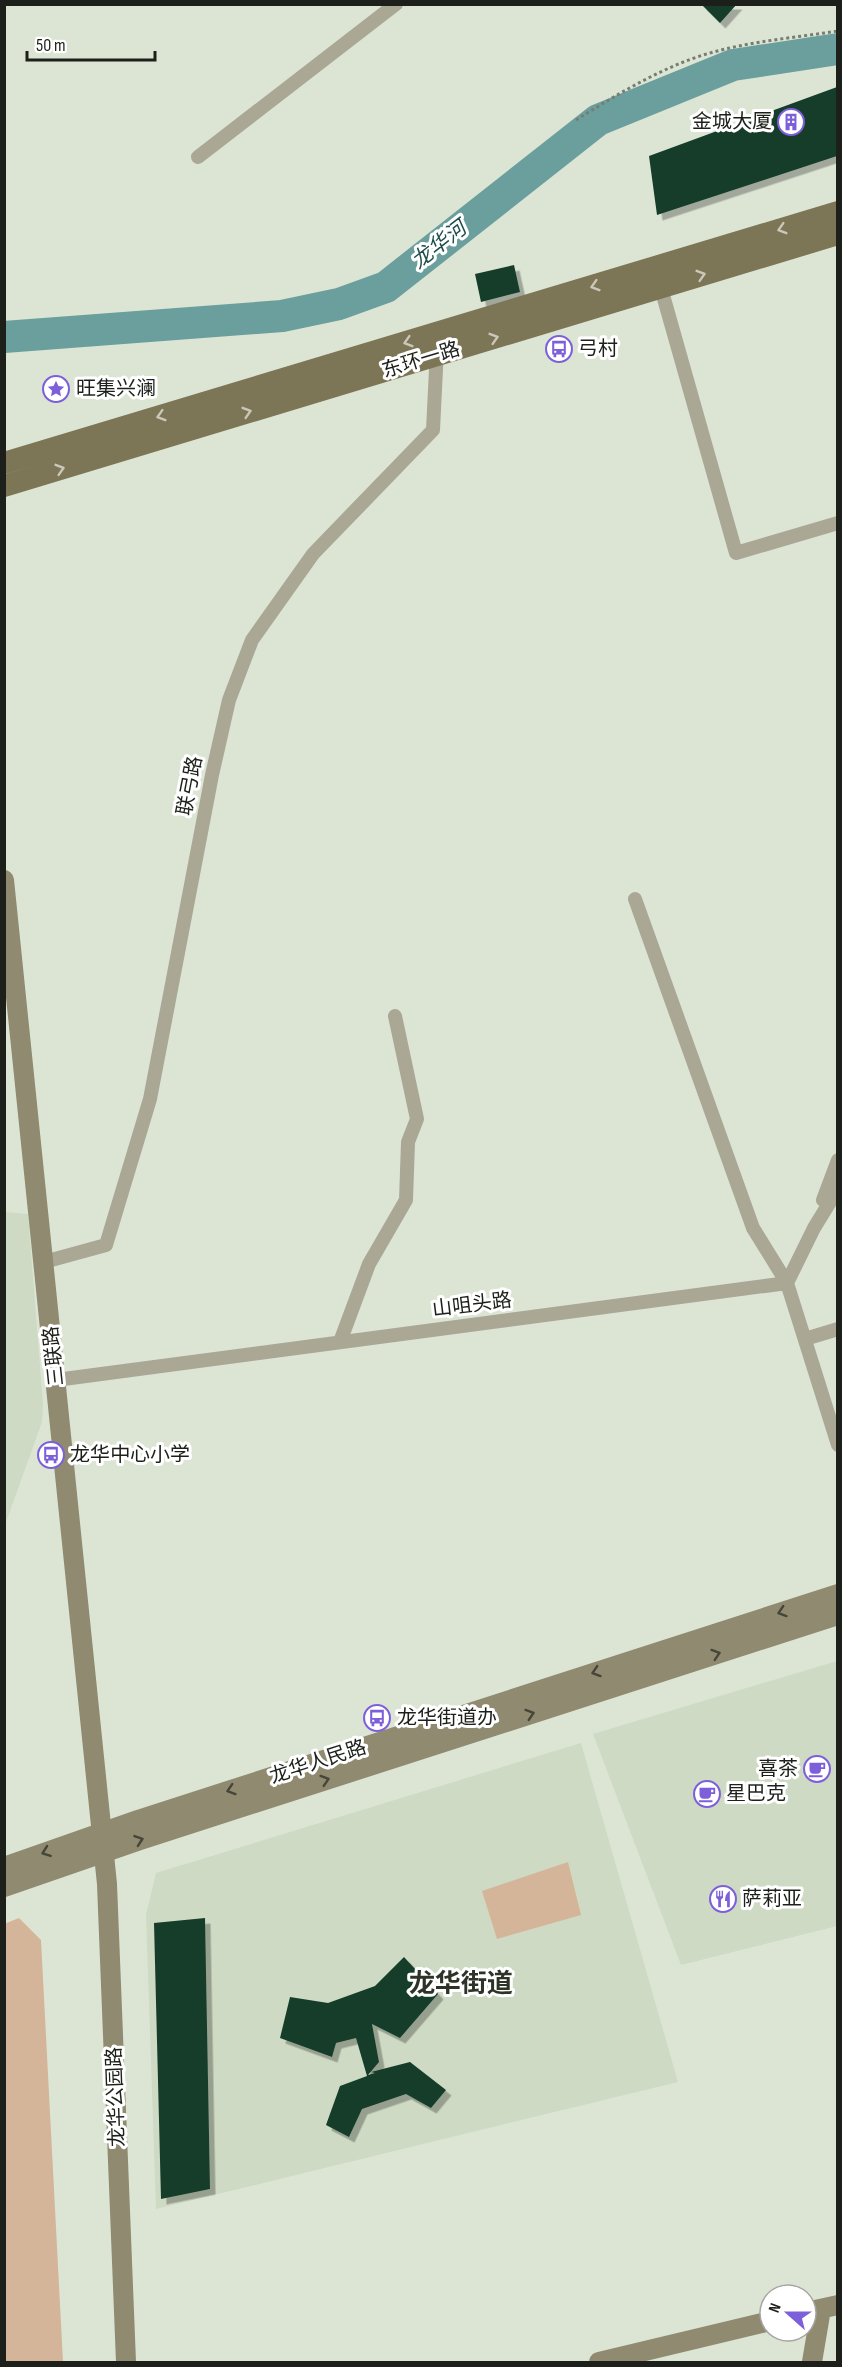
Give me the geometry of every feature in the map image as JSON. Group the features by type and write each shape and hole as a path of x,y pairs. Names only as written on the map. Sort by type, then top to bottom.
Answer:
{"main road":[{"name":"东环一路","path":"4,486 437,344 658,277 837,212"},
{"name":"东环一路","path":"658,277 837,234"},
{"name":"东环一路","path":"4,463 437,344"},
{"name":"三联路","path":"4,880 103,1842"},
{"name":"龙华人民路","path":"4,1887 103,1842 837,1594"},
{"name":"龙华人民路","path":"4,1867 103,1842 837,1614"},
{"name":"龙华公园路","path":"103,1842 110,1934 126,2362"},
{"path":"812,2362 822,2309"},
{"path":"599,2362 758,2324"}],"street":[{"path":"198,157 396,4"},
{"path":"658,277 736,553 837,523"},
{"name":"联弓路","path":"44,1262 106,1245 150,1099 212,775 229,700 252,640 313,554 433,430 437,344"},
{"path":"635,899 753,1228 787,1284 837,1445"},
{"path":"340,1342 369,1264 406,1200 408,1142 417,1119 395,1016"},
{"path":"814,1228 837,1160"},
{"path":"787,1284 814,1228 837,1189"},
{"name":"山咀头路","path":"56,1380 787,1284"},
{"path":"805,1339 837,1329"}],"path":[{"path":"576,120 635,85 682,62 736,48 837,31"}],"shaded area":[{"path":"5,1212 28,1214 43,1404 42,1422 5,1525"},
{"path":"837,1661 837,1926 681,1965 593,1734"},
{"path":"581,1743 678,2082 156,2209 146,1915 156,1873"},
{"path":"568,1862 581,1915 497,1939 482,1891"},
{"path":"19,1918 41,1940 63,2362 5,2362 4,1924"}],"building":[{"path":"701,4 737,4 720,23"},
{"name":"金城大厦","path":"837,87 837,156 657,215 649,156"},
{"path":"514,265 520,292 481,302 475,274"},
{"path":"205,1918 210,2189 161,2199 154,1923"},
{"path":"404,1957 438,1994 400,2038 372,2024 379,2062 368,2075 375,2073 371,2072 410,2062 446,2090 431,2108 406,2094 362,2109 349,2137 326,2125 340,2086 367,2076 356,2038 336,2043 332,2057 280,2038 290,1997 328,2003 375,1986"}],"waterway":[{"name":"龙华河","path":"4,337 282,316 339,304 386,287 598,120 733,65 838,49"}],"place":[{"name":"金城大厦","path":"791,122"},
{"name":"弓村","path":"559,349"},
{"name":"旺集兴澜","path":"56,389"},
{"name":"龙华中心小学","path":"51,1455"},
{"name":"龙华街道办","path":"377,1718"},
{"name":"喜茶","path":"817,1769"},
{"name":"星巴克","path":"707,1794"},
{"name":"萨莉亚","path":"723,1899"}],"district":[{"name":"龙华街道","path":"461,1984"}]}
